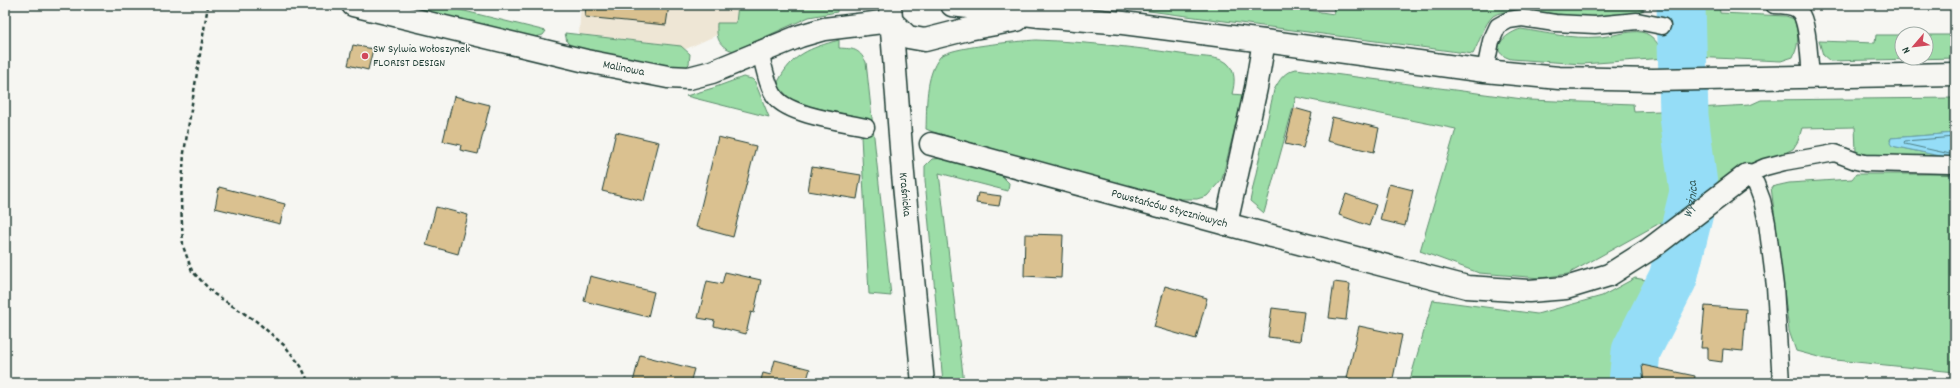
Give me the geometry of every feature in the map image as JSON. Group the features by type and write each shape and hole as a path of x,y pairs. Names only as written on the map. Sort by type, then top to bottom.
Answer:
{"street":[{"name":"Malinowa","path":"353,5 586,61 668,77 689,78 699,76 800,36 890,13"},
{"path":"907,5 890,13 908,36 925,40 968,29 1040,16"},
{"path":"952,5 1264,40 1485,71 1559,78 1653,80 1955,74"},
{"name":"Kraśnicka","path":"890,13 903,174 923,383"},
{"name":"Powstańców Styczniowych","path":"931,144 1226,224 1256,88 1264,40"},
{"path":"1226,224 1467,287 1521,290 1566,288 1610,275 1650,249 1747,175"}],"lane":[{"path":"1774,5 1788,6 1798,10 1805,24 1811,76"},
{"path":"1485,71 1491,41 1498,26 1510,20 1522,18 1555,24 1595,25 1637,21 1662,26"},
{"path":"760,52 771,88 776,98 782,103 798,112 866,127"},
{"path":"1781,383 1775,286 1767,223 1762,200 1756,184 1747,175 1765,167 1784,162 1835,153 1865,163 1950,165"}],"path":[{"path":"208,5 184,153 181,202 183,246 192,271 214,294 256,321 285,346 301,366 309,383"}],"shaded area":[{"path":"581,5 783,5 686,49 675,45 579,34"}],"green space":[{"path":"393,5 440,5 546,31 543,35 532,38"},
{"path":"738,5 842,5 837,6 837,12 809,17 734,51 725,47 720,42 717,34 717,23 736,23"},
{"path":"1094,5 1274,5 1334,14 1333,5 1638,5 1639,8 1644,10 1628,15 1607,17 1521,11 1504,12 1493,16 1490,19 1473,54 1119,7"},
{"path":"1693,5 1719,5 1720,13 1786,16 1794,19 1798,38 1797,47 1793,57 1781,61 1692,57"},
{"path":"1521,29 1579,37 1603,37 1632,32 1646,33 1653,38 1665,58 1582,64 1511,59 1503,56 1499,52 1501,42 1509,34"},
{"path":"565,33 681,46 690,54 689,64 686,67 681,67 596,56 576,50 567,42"},
{"path":"1876,35 1894,35 1894,59 1830,61 1823,55 1819,41 1875,43"},
{"path":"1934,35 1955,35 1955,58 1934,59"},
{"path":"839,40 839,48 855,50 861,54 866,62 891,296 869,294 861,136 868,136 867,119 794,103 780,88 778,82 783,72 789,65 803,54 811,49"},
{"path":"1036,40 1076,42 1135,48 1211,58 1227,63 1232,70 1234,77 1232,94 1243,95 1222,179 1207,196 1197,199 1180,199 1108,181 926,129 929,82 935,65 940,57 946,53 970,47"},
{"path":"1296,69 1530,100 1633,104 1634,112 1660,111 1661,108 1677,107 1684,188 1678,213 1568,274 1541,278 1479,273 1420,251 1456,129 1296,97 1264,213 1250,201 1274,90 1283,76"},
{"path":"743,77 752,79 755,82 769,117 686,96 713,88"},
{"path":"1955,98 1955,133 1891,138 1890,140 1892,146 1950,158 1880,157 1856,152 1855,127 1802,128 1798,141 1793,149 1772,159 1748,164 1702,198 1708,177 1697,108 1750,105 1761,100"},
{"path":"947,158 1002,176 1009,183 1008,191 939,173 964,383 943,383 925,180 925,166 932,159"},
{"path":"1856,174 1950,174 1951,179 1955,180 1955,372 1826,359 1796,351 1789,331 1771,187 1789,183 1852,179"},
{"path":"1635,278 1663,283 1629,349 1625,380 1626,383 1409,383 1433,300 1537,314 1602,296"}],"water":[{"path":"1955,133 1955,180 1951,179 1950,158 1892,146 1890,143 1891,138"}],"building":[{"path":"586,5 669,5 666,25 585,17"},
{"path":"353,45 373,49 368,70 348,65"},
{"path":"454,96 490,105 478,154 460,150 461,145 443,141"},
{"path":"1294,108 1312,113 1303,148 1285,144"},
{"path":"1332,117 1379,128 1374,152 1327,141"},
{"path":"616,132 659,142 644,201 602,191"},
{"path":"718,137 756,146 733,237 696,227"},
{"path":"812,167 861,175 857,199 808,191"},
{"path":"1389,184 1413,190 1405,226 1380,220"},
{"path":"219,187 285,204 280,224 215,208"},
{"path":"978,193 1001,196 999,206 976,203"},
{"path":"1346,194 1376,205 1369,226 1339,215"},
{"path":"436,207 468,215 458,254 426,245"},
{"path":"1025,234 1063,235 1061,278 1024,276"},
{"path":"725,272 761,280 754,313 751,312 746,334 714,326 715,321 698,318 707,281 722,284"},
{"path":"590,276 654,292 648,317 584,301"},
{"path":"1334,282 1350,284 1346,320 1329,318"},
{"path":"1165,286 1207,298 1196,339 1154,327"},
{"path":"1705,306 1746,309 1743,351 1723,349 1722,362 1708,360 1708,348 1701,348"},
{"path":"1272,308 1304,312 1300,341 1268,337"},
{"path":"1359,326 1402,335 1392,383 1367,383 1347,378"},
{"path":"640,355 694,369 690,383 633,382"},
{"path":"775,360 810,369 806,383 760,383 763,373 771,375"},
{"path":"1642,365 1695,376 1694,383 1644,383"}],"waterway":[{"name":"Wyżnica","path":"1633,383 1636,351 1673,278 1694,192 1684,116 1681,5"}],"place":[{"name":"SW Sylwia Wołoszynek FLORIST DESIGN","path":"365,56"}]}
